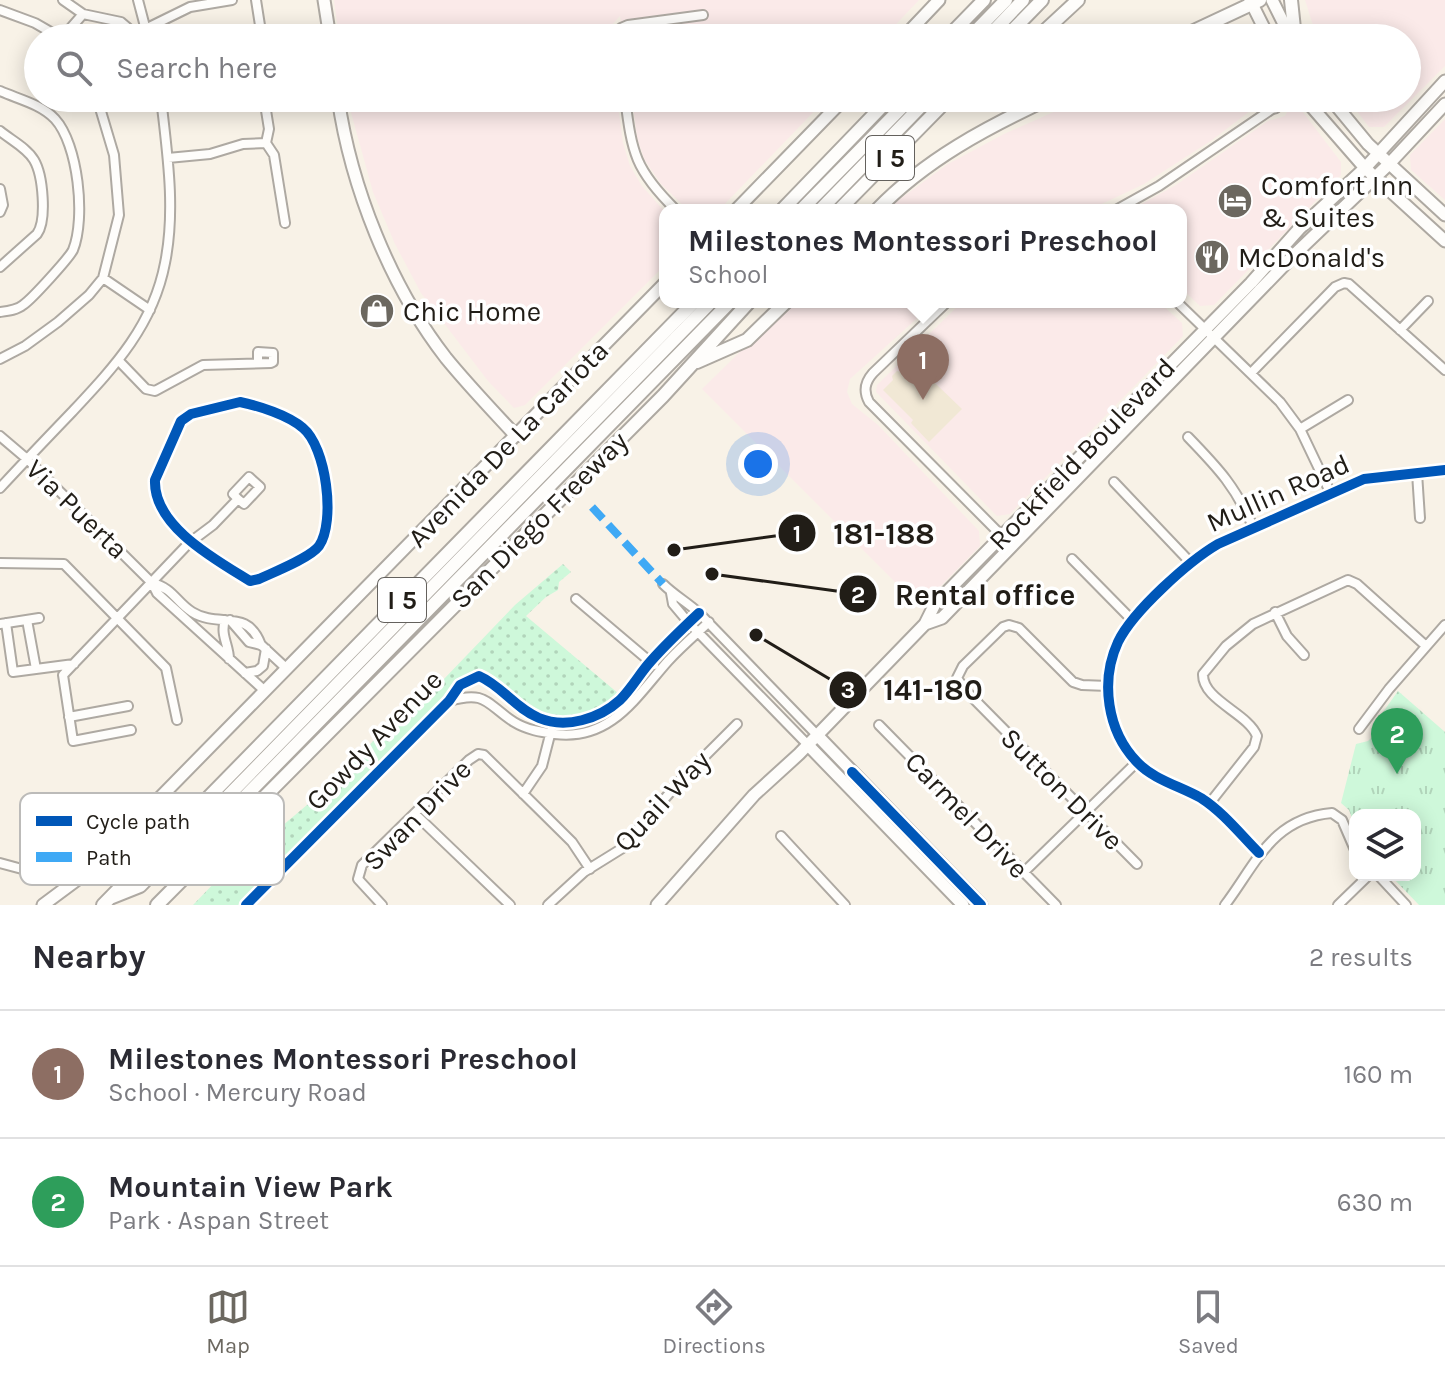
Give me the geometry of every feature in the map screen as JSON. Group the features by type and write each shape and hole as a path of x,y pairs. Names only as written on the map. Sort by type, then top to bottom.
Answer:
{"highway":[{"path":"961,24 984,0"},
{"path":"983,24 1006,0"},
{"path":"1000,24 1023,0"},
{"path":"1019,24 1042,0"},
{"path":"1052,24 1078,0"},
{"path":"1291,0 1292,24"},
{"path":"1207,24 1254,1"},
{"name":"I 5","path":"788,204 876,112"},
{"path":"807,204 897,112"},
{"path":"826,204 915,112"},
{"name":"I 5","path":"845,204 936,112"},
{"path":"883,204 916,173 1024,112"},
{"name":"San Diego Freeway","path":"213,793 688,308"},
{"path":"231,793 705,308"},
{"path":"249,793 724,308"},
{"name":"San Diego Freeway","path":"268,793 693,364 744,308"},
{"path":"693,364 747,340 780,308"},
{"name":"San Diego Freeway","path":"106,902 123,885"},
{"path":"106,902 141,885"},
{"name":"San Diego Freeway","path":"157,905 177,885"}],"main road":[{"path":"324,0 328,24"},
{"path":"916,24 939,0"},
{"path":"1272,0 1285,24"},
{"path":"1254,1 1263,24"},
{"name":"Rockfield Boulevard","path":"1421,106 1445,81"},
{"name":"Rockfield Boulevard","path":"657,905 754,795 808,745 925,624 935,604 1251,283 1299,229 1369,173 1389,164 1445,104"},
{"path":"340,112 345,144 369,216 400,282 445,357 516,436"},
{"path":"742,204 831,112"},
{"path":"1316,112 1369,173 1445,241"},
{"path":"1341,112 1389,164 1445,215"},
{"name":"Rockfield Boulevard","path":"925,624 942,618 1294,255 1369,173 1378,152 1416,112"},
{"name":"Avenida De La Carlota","path":"163,793 659,289"},
{"path":"1002,536 1004,553"},
{"path":"817,735 981,905"},
{"path":"808,745 963,905"},
{"name":"Avenida De La Carlota","path":"43,905 70,885"}],"street":[{"path":"63,0 83,14 123,24"},
{"path":"138,0 145,24"},
{"path":"162,24 190,7 232,0"},
{"path":"256,0 260,24"},
{"path":"0,10 37,24"},
{"path":"74,24 83,14"},
{"path":"636,24 703,15"},
{"path":"0,91 24,101"},
{"path":"0,312 24,305 73,250 79,177 60,125 47,112"},
{"path":"0,359 25,346 58,322 103,278 119,215 114,155 101,112"},
{"path":"0,488 119,361 138,335 150,310 165,265 169,226 168,158 163,112"},
{"path":"266,112 269,129 266,143 274,155 285,223"},
{"path":"627,112 632,147 639,166 654,189 670,204"},
{"path":"1127,204 1159,186 1261,112"},
{"path":"0,131 34,160 44,215 37,234 0,267"},
{"path":"168,158 210,154 243,144 266,143"},
{"path":"0,189 3,205 0,212"},
{"path":"103,278 150,310"},
{"path":"1251,373 1335,287 1344,283 1349,284 1445,370"},
{"path":"1400,330 1428,301"},
{"path":"941,308 873,373 865,391 869,402 1002,536"},
{"path":"1183,308 1280,402 1300,429 1331,494"},
{"path":"119,361 146,389 155,391 203,365 258,363"},
{"path":"1300,429 1348,400"},
{"path":"240,402 305,429 316,443 327,491 323,539 317,549 250,581 189,543 157,501 154,491 155,480 181,421 191,414 240,402"},
{"name":"Via Puerta","path":"0,436 152,583 157,593 265,691"},
{"path":"1188,437 1227,478 1254,529"},
{"name":"Mullin Road","path":"1108,686 1118,642 1133,621 1191,563 1218,544 1364,479 1445,470"},
{"path":"1417,473 1420,518"},
{"path":"1114,482 1191,563"},
{"name":"Via Puerta","path":"152,583 189,543 213,525 238,499"},
{"path":"1072,559 1133,621"},
{"path":"0,563 64,564 166,668 177,720"},
{"path":"1209,804 1254,747 1257,736 1252,727 1208,690 1203,680 1206,670 1226,646 1253,624 1348,580 1353,581 1426,646"},
{"path":"131,730 73,741 63,675 152,583"},
{"name":"Via Puerta","path":"152,583 165,586 191,611 210,619 240,620 257,634 263,647"},
{"path":"663,584 671,593 673,604 689,623 808,745"},
{"path":"671,593 681,596 709,622 817,735"},
{"path":"576,599 660,670"},
{"path":"1275,612 1287,636 1304,655"},
{"path":"590,869 577,847 523,794 542,766 553,722 581,721 607,709 619,700 650,662 699,613"},
{"path":"39,618 3,624 13,672 74,664"},
{"path":"27,620 36,669"},
{"path":"228,620 223,629 229,659"},
{"name":"Gowdy Avenue","path":"449,701 466,696 488,699 514,722 529,729 551,734 579,734 612,722 709,622"},
{"name":"Sutton Drive","path":"1108,686 1073,682 1019,628 1009,625 1003,627 963,666 957,678 965,690 1137,864"},
{"path":"1359,729 1445,625"},
{"path":"263,647 287,669"},
{"path":"245,673 257,671 263,666 263,647"},
{"name":"Gowdy Avenue","path":"284,867 449,701 460,685 479,676 525,711 553,722"},
{"path":"1108,686 1111,716 1137,762 1151,773 1209,804 1259,853"},
{"path":"69,717 128,706"},
{"name":"Quail Way","path":"548,905 590,869 621,849 680,781 737,724"},
{"name":"Carmel Drive","path":"879,725 1056,905"},
{"name":"Swan Drive","path":"382,905 358,879 362,865 473,756 484,755 523,794"},
{"path":"1023,873 1137,762"},
{"path":"1225,905 1259,853 1289,826 1332,813 1342,820 1349,836"},
{"path":"415,814 510,905"},
{"path":"781,836 845,905"},
{"path":"0,863 20,868"},
{"path":"1338,905 1363,881"},
{"path":"1384,881 1406,905"},
{"name":"Gowdy Avenue","path":"246,905 266,885"}],"shaded area":[{"path":"334,0 919,0 896,24 621,24 620,16 612,24 337,24"},
{"path":"1305,0 1445,0 1445,66 1421,90 1421,24 1313,24"},
{"path":"351,112 619,112 630,166 659,205 659,271 525,405 514,408 488,381 421,293 395,244 373,192"},
{"path":"634,112 814,112 725,204 682,204 661,184 644,159"},
{"path":"1054,112 1249,112 1144,184 1102,204 893,204 948,164"},
{"path":"1287,112 1303,112 1341,162 1341,175 1214,305 1200,306 1187,294 1187,204 1142,204 1176,185 1268,121 1285,116"},
{"path":"1358,112 1399,112 1384,127 1369,127"},
{"path":"1445,119 1445,200 1411,170 1410,155"},
{"path":"785,308 928,308 850,379 847,392 852,404 878,425 979,531 980,546 931,596 923,610 702,389"},
{"path":"956,308 1166,308 1182,323 1183,336 1010,514 997,516 876,392 877,385"},
{"path":"912,361 962,409 929,442 911,423 913,420 883,390 897,371 901,372"}],"green space":[{"path":"563,564 571,572 559,582 558,590 526,616 619,694 589,713 560,718 546,715 518,701 485,675 476,673 466,676 284,860 284,824 339,778 387,726 443,680 515,605"},
{"path":"1398,691 1445,732 1445,905 1419,905 1396,881 1421,881 1421,809 1349,810 1341,803 1356,744 1373,736 1376,722"},
{"path":"1387,734 1415,734 1414,747 1387,747"},
{"path":"1386,752 1414,752 1414,765 1386,765"},
{"path":"212,885 259,885 239,905 193,905"}],"marked path":[{"path":"592,507 663,584"}],"cycle path":[{"path":"240,402 281,415 303,428 318,451 326,485 327,520 319,546 291,564 250,581 204,552 175,527 157,497 155,480 181,421 191,414 240,402"},
{"path":"1259,853 1209,804 1151,774 1127,750 1113,721 1108,689 1112,657 1118,642 1136,616 1163,588 1218,544 1364,479 1445,470"},
{"path":"284,867 449,701 460,685 479,676 495,685 523,709 549,721 571,722 592,717 620,700 647,666 699,613"},
{"path":"852,772 981,905"},
{"path":"246,905 266,885"}],"place":[{"name":"Comfort Inn & Suites","path":"1235,201"},
{"name":"McDonald's","path":"1212,257"},
{"name":"Chic Home","path":"377,311"},
{"name":"Milestones Montessori Preschool","path":"923,400"},
{"name":"181-188","path":"674,550"},
{"name":"Rental office","path":"712,574"},
{"name":"141-180","path":"756,635"},
{"name":"Mountain View Park","path":"1397,774"}]}
